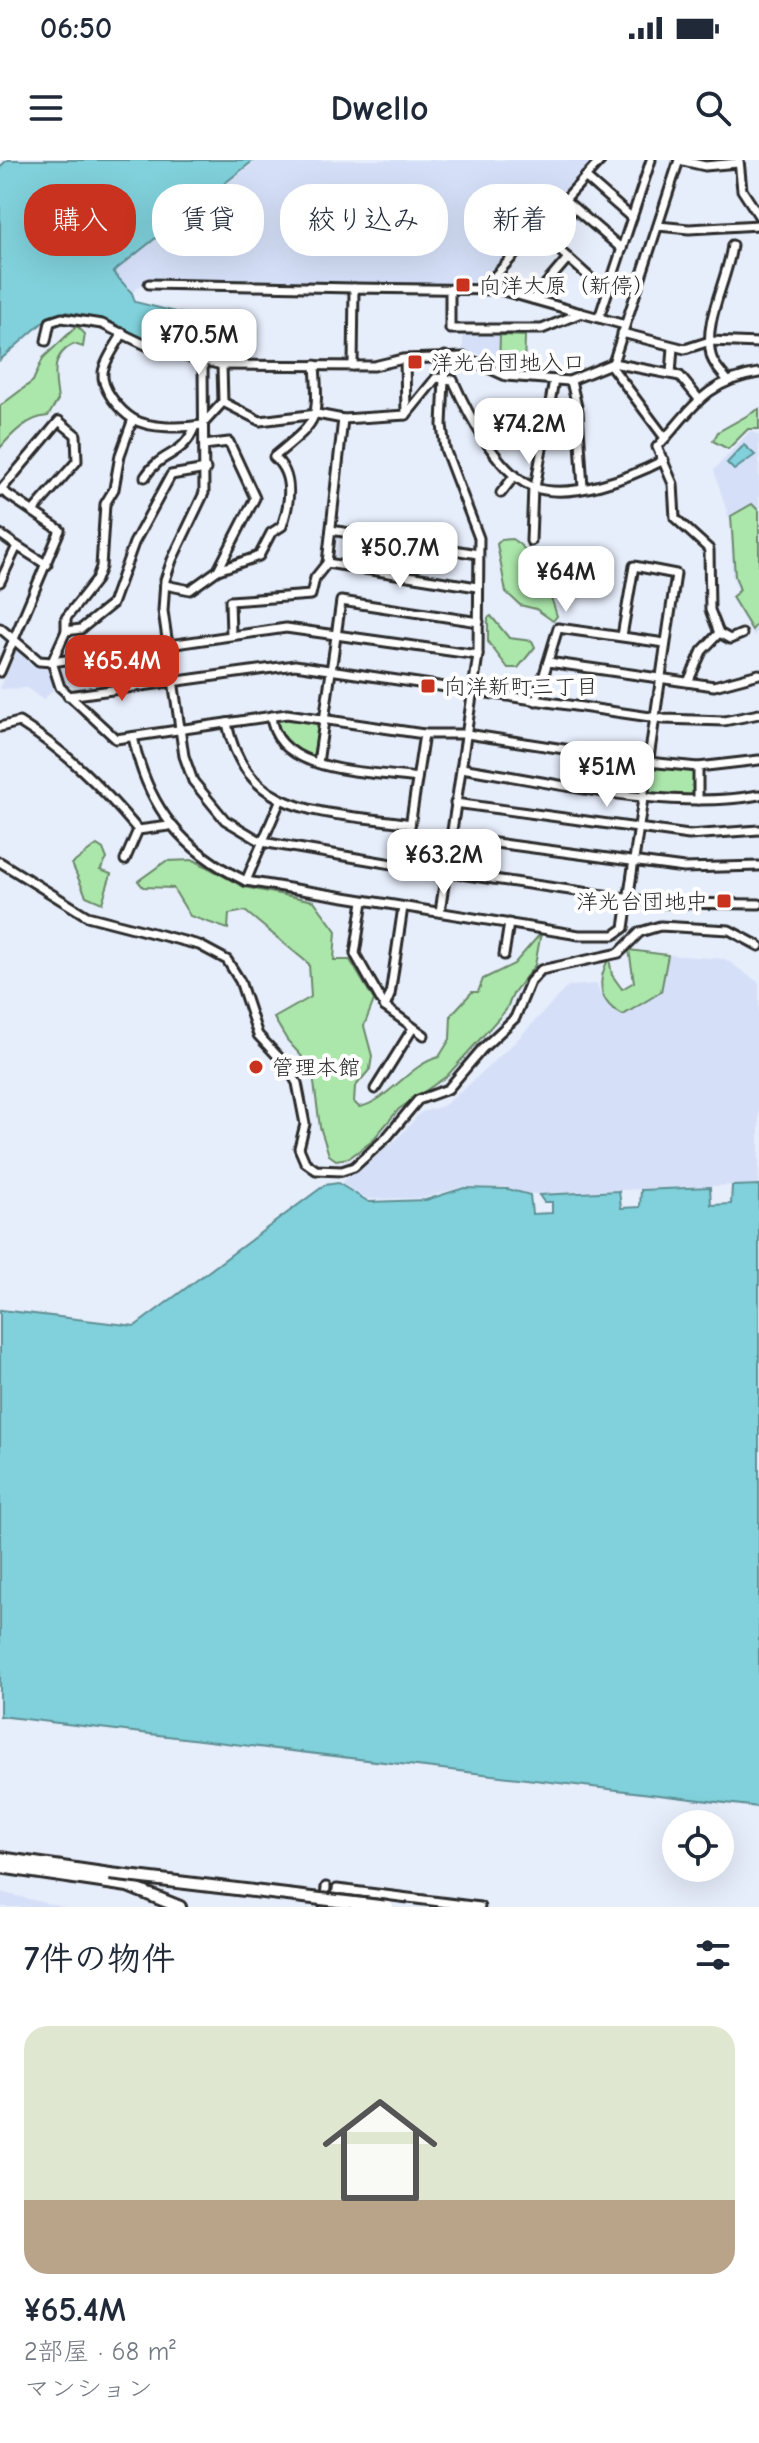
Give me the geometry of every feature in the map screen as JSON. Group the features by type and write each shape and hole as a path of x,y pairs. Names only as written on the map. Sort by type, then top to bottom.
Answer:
{"highway":[{"path":"0,1858 109,1878 180,1907"},
{"path":"0,1867 388,1907"}],"street":[{"path":"576,187 601,160"},
{"path":"599,318 651,160"},
{"path":"612,364 679,160 705,166 738,162 742,190 759,216"},
{"path":"585,177 632,218"},
{"path":"576,209 622,249"},
{"path":"658,226 702,229 759,225"},
{"path":"728,381 711,356 710,341 720,289 729,271 732,245"},
{"path":"483,289 513,256"},
{"path":"533,299 568,258 607,293"},
{"path":"149,284 483,289 533,299 599,318 673,347 685,349 710,341 759,343"},
{"path":"353,366 354,288"},
{"path":"450,290 450,329 542,329 581,313"},
{"path":"46,341 50,322 62,318 102,324 152,348 222,365 374,366 405,359 445,356 464,357 506,376 572,381 612,364 680,376 698,398"},
{"path":"123,333 105,367 104,382 112,397 133,419 168,426 198,426"},
{"path":"671,374 673,347"},
{"path":"440,912 478,655 479,622 479,538 445,449 442,425 445,356"},
{"path":"405,359 406,415"},
{"path":"203,362 198,426 204,445 206,469 199,509 172,560 165,585 163,611 178,730 193,781 206,801 225,820 262,842 627,899 686,905 757,904 759,915"},
{"path":"612,364 665,438"},
{"path":"145,477 162,457 186,446 198,426 223,402 222,365"},
{"path":"165,585 190,590 218,570 259,556 271,533 282,526 288,508 289,489 284,468 274,457 304,432 317,414 315,365"},
{"path":"742,634 730,639 719,633 710,610 709,549 675,518 673,484 657,447 698,398 728,381 759,373"},
{"path":"223,402 260,421 317,414 343,419 406,415 436,378 445,377 453,380 488,446 515,475 534,488 583,488 624,480 664,460"},
{"path":"531,541 534,488 554,380"},
{"path":"572,381 578,411 583,488"},
{"path":"133,419 120,455 114,489 105,504 101,567 96,580 66,618 66,631 52,662 60,687 116,739 287,714 424,734 467,734 698,767 759,760"},
{"path":"231,634 230,601 311,595 315,578 327,563 343,419"},
{"path":"0,672 60,530 1,491 59,421 76,435 77,461 34,510"},
{"path":"204,445 229,442 255,498 218,570"},
{"path":"66,631 81,629 112,604 134,543 171,475 206,469"},
{"path":"501,493 515,475"},
{"path":"331,530 478,554"},
{"path":"0,534 47,565"},
{"path":"0,582 17,546"},
{"path":"327,563 477,587"},
{"path":"133,737 149,793 169,826 206,859 246,881 579,935 614,935 624,928 676,574 634,566 622,636"},
{"path":"318,763 341,601 479,622"},
{"path":"0,628 39,661 52,662 286,628 478,655"},
{"path":"536,701 558,628 665,643"},
{"path":"688,682 702,651 719,633"},
{"path":"548,662 714,686 759,674"},
{"path":"68,696 275,666 331,669 654,717 724,721 759,714"},
{"path":"271,716 275,734 287,751 318,763 417,778"},
{"path":"0,727 19,722 59,746 100,784 138,830"},
{"path":"227,723 237,762 253,783 280,801 299,807 410,824"},
{"path":"404,866 424,734"},
{"path":"698,767 698,800"},
{"path":"461,768 643,795 698,800 731,801 759,795"},
{"path":"246,881 280,801"},
{"path":"455,803 689,835 759,830"},
{"path":"138,830 169,826"},
{"path":"125,860 138,830"},
{"path":"450,837 684,868 759,866"},
{"path":"0,862 87,916 199,945 227,960 240,981 258,1035 287,1066 297,1083 305,1124 299,1148 305,1162 316,1170 332,1172 354,1167 387,1137 418,1100 436,1096 460,1078 482,1049 515,1018 530,982 541,970 619,953 640,932 660,926 729,930 759,946"},
{"path":"363,901 355,954 385,1007 424,1035"},
{"path":"385,1007 403,907"},
{"path":"504,955 509,923"},
{"path":"375,1089 413,1028"},
{"path":"324,1907 326,1887"},
{"path":"335,1907 337,1889 480,1907"}],"shaded area":[{"path":"257,160 597,160 575,184 464,184 464,256 509,256 489,278 476,284 145,281 133,292 113,272 152,242 152,256 264,256 264,184 226,184"},
{"path":"463,334 500,335 499,368 478,353 463,351"},
{"path":"750,431 759,435 759,629 754,636 730,597 738,590 732,575 731,525 714,470"},
{"path":"18,649 38,666 51,670 53,690 43,700 27,688 0,689 14,650"},
{"path":"668,955 725,959 759,983 759,1184 528,1194 505,1187 462,1187 424,1198 367,1199 341,1183 396,1140 421,1112 443,1106 463,1090 515,1042 568,986 597,984 601,995 623,1015 661,992"},
{"path":"0,1892 45,1903 64,1907 0,1907"}],"green space":[{"path":"77,326 85,334 83,347 74,344 60,355 55,377 58,400 48,416 27,423 0,448 0,406 33,381 43,358"},
{"path":"500,335 525,336 524,370 499,368"},
{"path":"759,409 759,429 748,429 728,449 713,441 718,432"},
{"path":"752,504 759,511 759,621 752,630 732,597 740,590 735,576 731,516"},
{"path":"512,539 528,553 540,573 557,616 553,621 536,609 520,605 506,592 497,544 501,540"},
{"path":"491,616 509,638 532,641 535,647 518,668 508,668 488,642 488,618"},
{"path":"292,716 321,722 312,759 283,742 276,721"},
{"path":"654,766 694,770 696,794 693,797 651,793 648,789"},
{"path":"97,845 103,849 107,859 100,870 111,874 102,903 86,896 72,864"},
{"path":"194,860 244,887 314,901 336,931 334,960 350,960 374,1000 364,1026 372,1056 370,1069 355,1087 354,1102 359,1107 379,1098 418,1067 439,1057 450,1039 451,1015 472,992 478,992 483,979 514,964 541,933 535,965 514,992 506,1010 447,1076 399,1109 371,1142 349,1158 336,1160 329,1155 320,1127 312,1068 287,1040 274,1018 311,997 309,964 245,911 229,914 228,929 190,916 173,888 143,887 138,881 166,861"},
{"path":"629,950 668,955 661,992 623,1015 608,1004 601,982 609,958 612,975 622,989 634,982"}],"water":[{"path":"7,160 254,160 224,184 152,184 152,241 136,254 136,184 24,184 24,256 133,256 113,272 132,293 135,302 241,328 241,361 164,349 104,320 66,312 50,316 0,360 0,167"},
{"path":"744,445 755,455 734,470 727,463"},
{"path":"338,1183 369,1202 426,1200 464,1188 508,1189 530,1195 532,1214 552,1213 552,1202 544,1202 539,1195 619,1191 621,1208 640,1207 641,1190 710,1187 711,1205 731,1204 732,1186 759,1185 759,1807 0,1716 0,1310 135,1326 325,1185"}],"place":[{"name":"向洋大原（新停）","path":"463,285"},
{"name":"洋光台団地入口","path":"415,362"},
{"name":"向洋新町三丁目","path":"428,686"},
{"name":"洋光台団地中","path":"724,901"},
{"name":"管理本館","path":"256,1067"}]}
